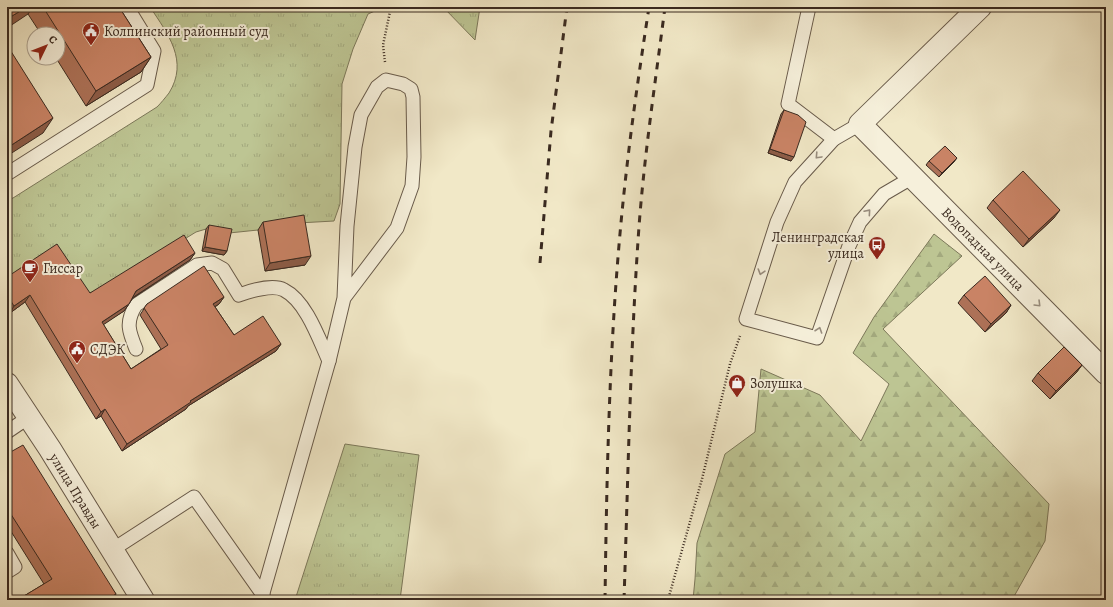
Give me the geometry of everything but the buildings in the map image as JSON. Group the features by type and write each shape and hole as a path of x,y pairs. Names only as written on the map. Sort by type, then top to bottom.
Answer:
{"street":[{"path":"860,124 980,7"},
{"name":"Водопадная улица","path":"860,124 1106,373"},
{"name":"улица Правды","path":"7,384 50,449 143,600"}],"lane":[{"path":"7,174 147,85 154,50 127,7"},
{"path":"809,7 788,104 834,139"},
{"path":"262,597 329,361 344,298 347,226 355,147 361,115 377,87 386,80 403,84 411,89 413,97 414,156 412,186 397,228 344,298"},
{"path":"860,124 834,139 795,182 777,222 746,319 817,338 849,246 860,222 884,194 913,177"},
{"path":"136,349 128,329 131,312 136,305 197,265 212,263 223,269 239,295 263,288 284,290 300,302 329,361"},
{"path":"7,432 29,417"},
{"path":"112,550 194,497 262,597"},
{"path":"7,554 15,567 7,572"}],"path":[{"path":"386,80 383,45 391,7"},
{"path":"668,600 702,479 730,364 746,319"}],"green space":[{"path":"150,7 384,7 368,14 353,49 342,84 340,204 334,221 298,223 229,233 206,229 196,232 66,312 7,280 7,200 13,198 157,107 169,93 175,81 177,59 169,38"},
{"path":"443,7 480,7 475,40"},
{"path":"934,234 962,256 883,329 1049,504 1045,541 1012,600 693,600 697,543 725,454 755,432 761,369 820,395 861,441 889,384 853,353 874,317"},
{"path":"345,444 419,455 400,600 295,600"}],"railway":[{"path":"540,263 551,131 567,7"},
{"path":"605,600 610,383 621,220 629,146 649,7"},
{"path":"624,600 631,375 640,212 665,7"}],"place":[{"name":"Колпинский районный суд","path":"91,46"},
{"name":"Ленинградская улица","path":"877,260"},
{"name":"Гиссар","path":"30,283"},
{"name":"СДЭК","path":"77,364"},
{"name":"Золушка","path":"737,398"}]}
